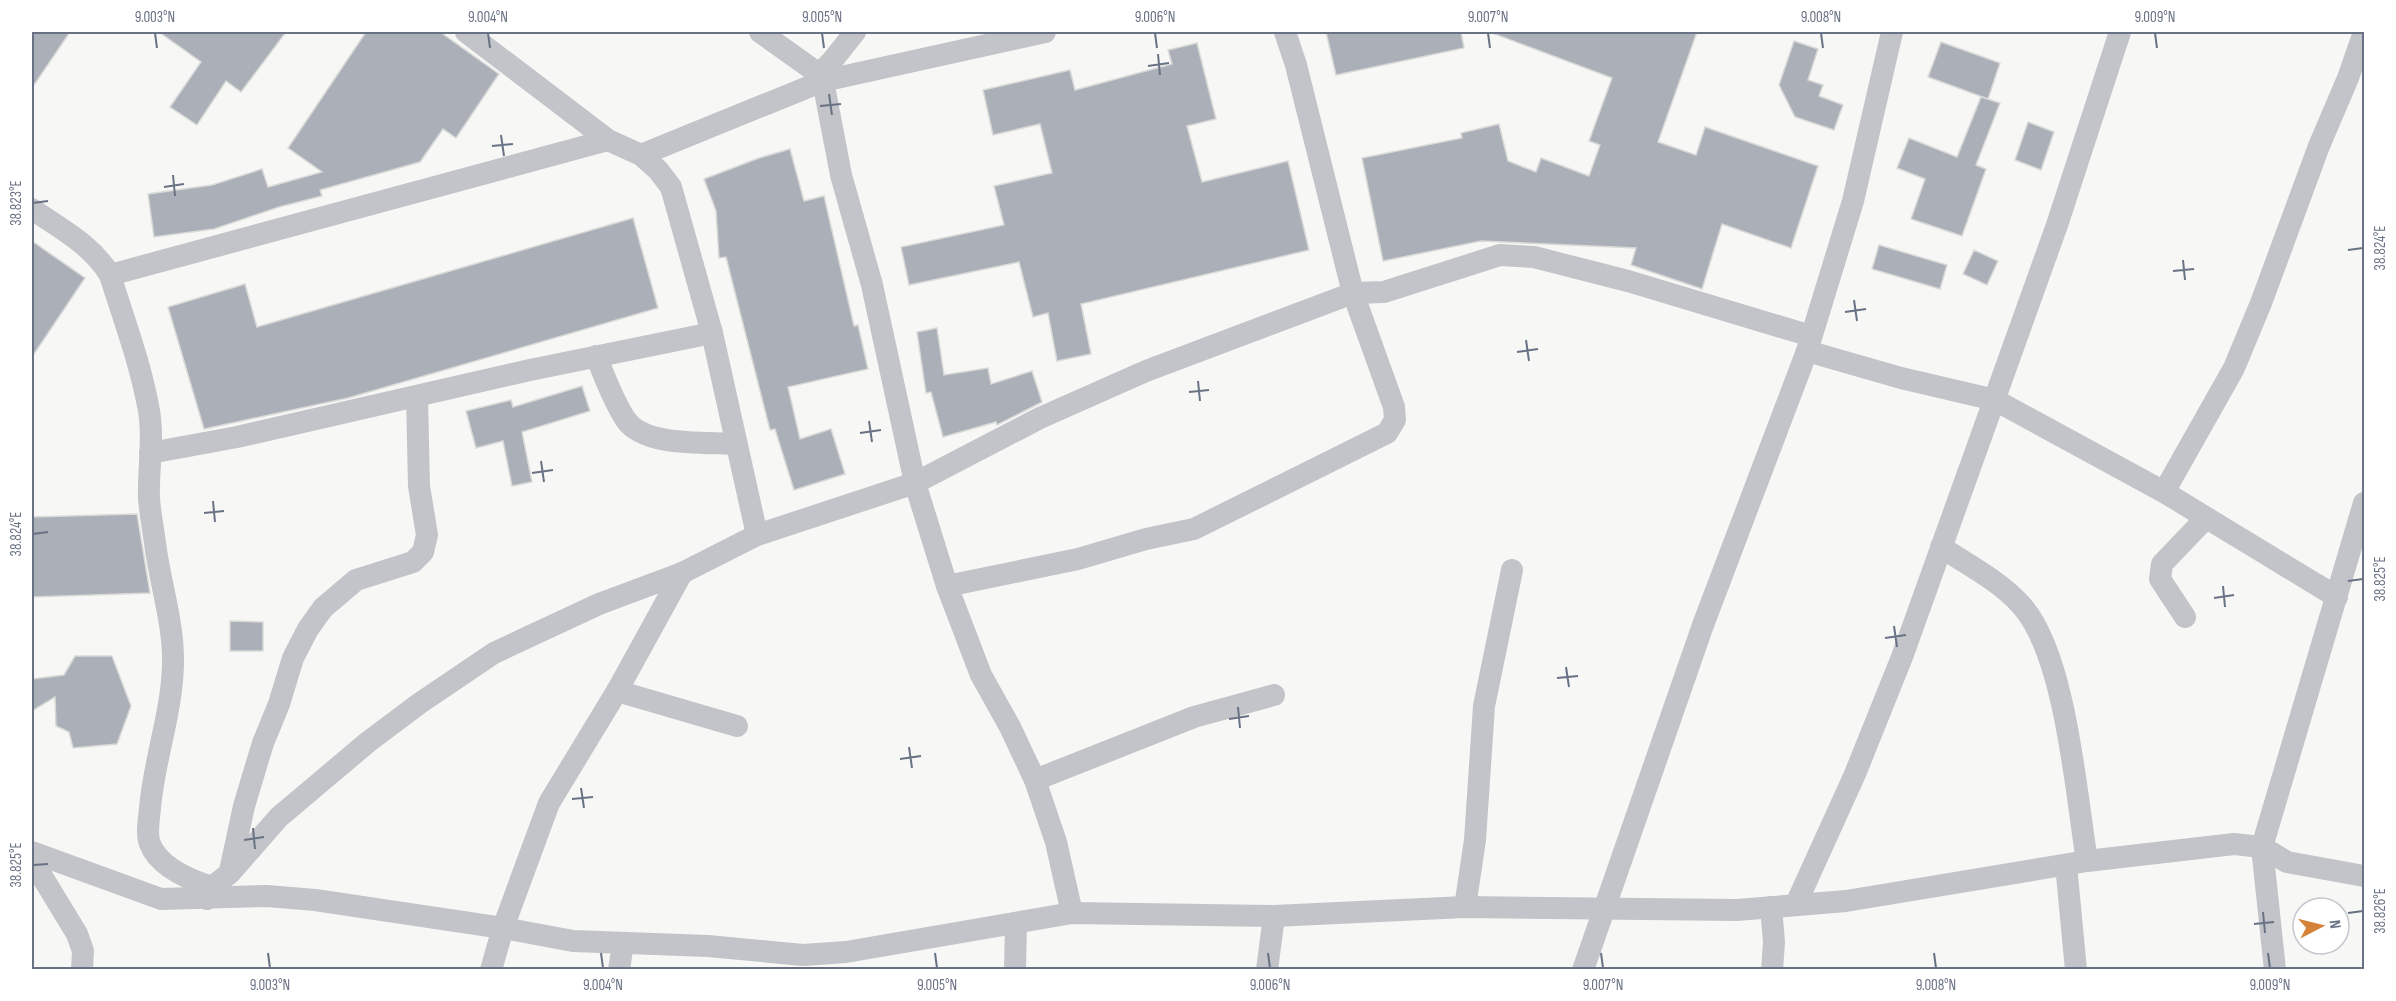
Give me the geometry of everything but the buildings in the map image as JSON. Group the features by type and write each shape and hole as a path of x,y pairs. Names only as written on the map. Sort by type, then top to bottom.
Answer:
{"street":[{"path":"466,32 608,140 641,155 658,170 671,188 711,333 757,535"},
{"path":"760,32 821,77 841,175 872,285 915,483 947,586 981,675 1010,727 1035,780 1056,842 1072,913"},
{"path":"821,77 855,32"},
{"path":"641,155 821,77 1045,32"},
{"path":"947,586 1078,559 1146,539 1194,529 1387,433 1395,420 1394,407 1353,293 1296,65 1285,32"},
{"path":"1796,904 1860,763 1902,657 2057,225 2120,32"},
{"path":"2164,492 2234,368 2364,32"},
{"path":"1583,969 1703,625 1809,343 1853,201 1888,33"},
{"path":"110,276 608,140"},
{"path":"32,209 91,249 110,276 149,412 152,438 149,498 158,572 172,641 173,663 172,690 152,783 148,823 149,843 157,856 209,893"},
{"path":"209,893 230,873 279,817 368,742 420,703 494,653 599,604 682,573 757,535 915,483 1040,418 1146,371 1353,293 1384,292 1500,255 1534,257 1628,281 1809,343 1901,378 1995,400 2164,492 2337,597"},
{"path":"150,453 237,437 596,356 711,333"},
{"path":"596,356 626,421 638,431 660,440 736,444"},
{"path":"230,873 244,806 260,753 293,658 308,629 324,608 356,580 413,562 423,552 428,535 419,486 417,397"},
{"path":"2275,969 2262,847 2364,503"},
{"path":"2185,617 2160,579 2159,573 2162,564 2206,518"},
{"path":"1941,547 2003,588 2023,607 2038,630 2053,668 2062,709 2076,863 2076,969"},
{"path":"1465,907 1475,840 1484,706 1512,570"},
{"path":"491,969 503,928 549,803 617,691 682,573"},
{"path":"617,691 737,726"},
{"path":"1035,780 1194,717 1274,695"},
{"path":"32,852 161,899 209,893 315,900 503,928 573,941 708,946 802,954 846,961 1016,923 1072,913 1274,916 1465,907 1605,907 1690,911 1771,907 1846,901 2076,863 2234,844 2262,847 2288,862 2364,876"},
{"path":"32,860 77,934 83,951 82,969"},
{"path":"1771,907 1774,942 1772,969"},
{"path":"1267,969 1274,916"},
{"path":"1015,969 1016,923"},
{"path":"619,969 623,943"}]}
